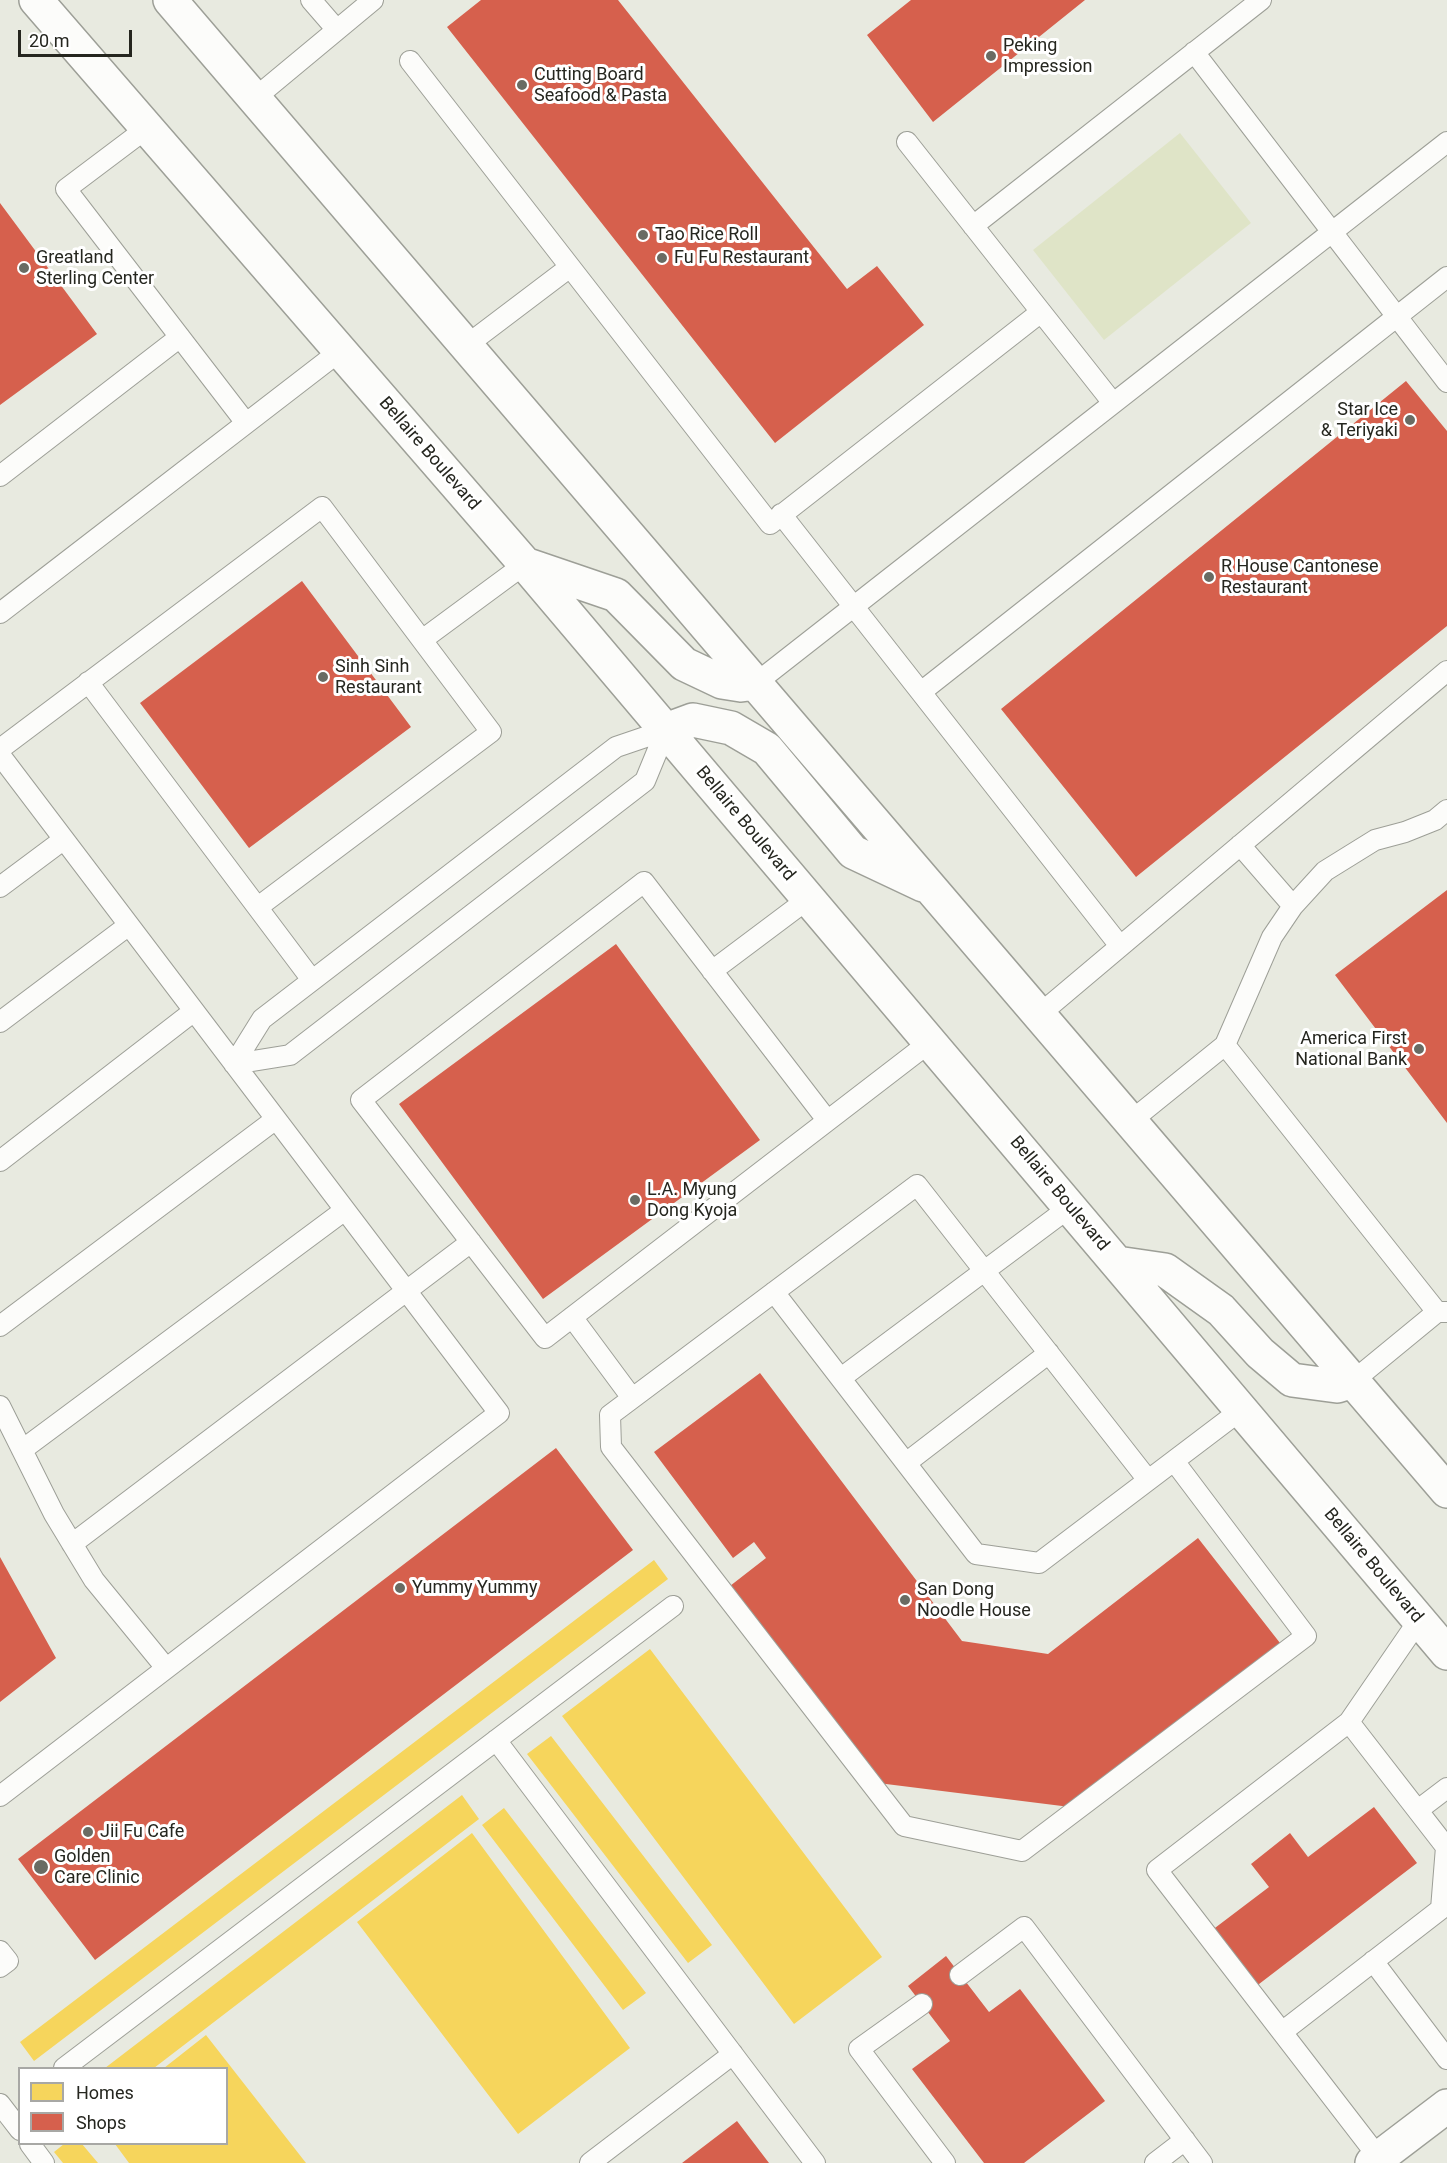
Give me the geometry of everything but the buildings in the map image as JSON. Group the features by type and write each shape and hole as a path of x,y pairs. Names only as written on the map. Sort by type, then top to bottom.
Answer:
{"main road":[{"name":"Bellaire Boulevard","path":"36,0 525,564 1447,1653"},
{"path":"170,0 1353,1381 1442,1476"},
{"path":"525,564 616,595 684,664 722,682 741,685 756,683"},
{"path":"666,730 693,720 731,728 767,749 853,852 933,889"},
{"path":"1117,1263 1165,1270 1221,1310 1260,1353 1292,1380 1337,1386 1353,1381"},
{"path":"1375,2160 1447,2106"}],"lane":[{"path":"311,0 337,30"},
{"path":"255,98 373,0"},
{"path":"973,226 1261,0"},
{"path":"1194,52 1447,382"},
{"path":"410,61 770,524 1041,312"},
{"path":"147,128 66,189 246,423"},
{"path":"907,142 1113,403"},
{"path":"756,683 1447,142"},
{"path":"467,345 570,267"},
{"path":"921,692 1447,277"},
{"path":"0,477 180,337"},
{"path":"0,612 339,351"},
{"path":"0,749 322,507 491,732 258,907"},
{"path":"781,514 1120,946"},
{"path":"422,640 525,564"},
{"path":"1040,1014 1240,845 1446,676"},
{"path":"88,682 312,980"},
{"path":"234,1064 262,1019 312,980 616,747 666,730"},
{"path":"234,1064 290,1055 645,781 666,730"},
{"path":"0,755 499,1413 0,1796"},
{"path":"1131,1121 1224,1045 1272,937 1293,906 1325,871 1375,840 1436,820 1447,810"},
{"path":"0,887 63,840"},
{"path":"1240,845 1293,906"},
{"path":"827,1120 644,882 361,1100 544,1338 930,1042"},
{"path":"712,971 808,899"},
{"path":"0,1022 129,925"},
{"path":"0,1161 194,1011"},
{"path":"1224,1045 1442,1312 1353,1381"},
{"path":"0,1326 276,1119"},
{"path":"1148,1480 916,1185 610,1415 611,1447 904,1826 1022,1851 1306,1636 1174,1461"},
{"path":"841,1378 1070,1207"},
{"path":"22,1450 345,1210"},
{"path":"72,1544 471,1242"},
{"path":"774,1292 976,1554 1039,1563 1241,1410"},
{"path":"572,1317 632,1398"},
{"path":"906,1463 1049,1353"},
{"path":"0,1406 54,1514 94,1580 166,1668"},
{"path":"65,2067 674,1606"},
{"path":"1375,2160 1282,2032 1157,1870 1349,1722 1419,1620"},
{"path":"1282,2032 1441,1909 1446,1847 1349,1722"},
{"path":"496,1740 815,2163"},
{"path":"1418,1810 1447,1788"},
{"path":"960,1975 1024,1928 1202,2163"},
{"path":"0,1951 8,1961 0,1967"},
{"path":"1373,1961 1447,2059"},
{"path":"922,2004 859,2049 945,2163"},
{"path":"590,2163 733,2054"},
{"path":"8,2106 18,2126"},
{"path":"1155,2163 1185,2140"},
{"path":"31,2145 44,2163"}],"green space":[{"path":"1180,133 1251,223 1104,340 1033,250"}],"place":[{"name":"Peking Impression","path":"991,56"},
{"name":"Cutting Board Seafood & Pasta","path":"522,85"},
{"name":"Tao Rice Roll","path":"643,235"},
{"name":"Fu Fu Restaurant","path":"662,258"},
{"name":"Greatland Sterling Center","path":"24,268"},
{"name":"Star Ice & Teriyaki","path":"1410,420"},
{"name":"R House Cantonese Restaurant","path":"1209,577"},
{"name":"Sinh Sinh Restaurant","path":"323,677"},
{"name":"America First National Bank","path":"1419,1049"},
{"name":"L.A. Myung Dong Kyoja","path":"635,1200"},
{"name":"Yummy Yummy","path":"400,1588"},
{"name":"San Dong Noodle House","path":"905,1600"},
{"name":"Jii Fu Cafe","path":"88,1832"},
{"name":"Golden Care Clinic","path":"41,1867"}]}
